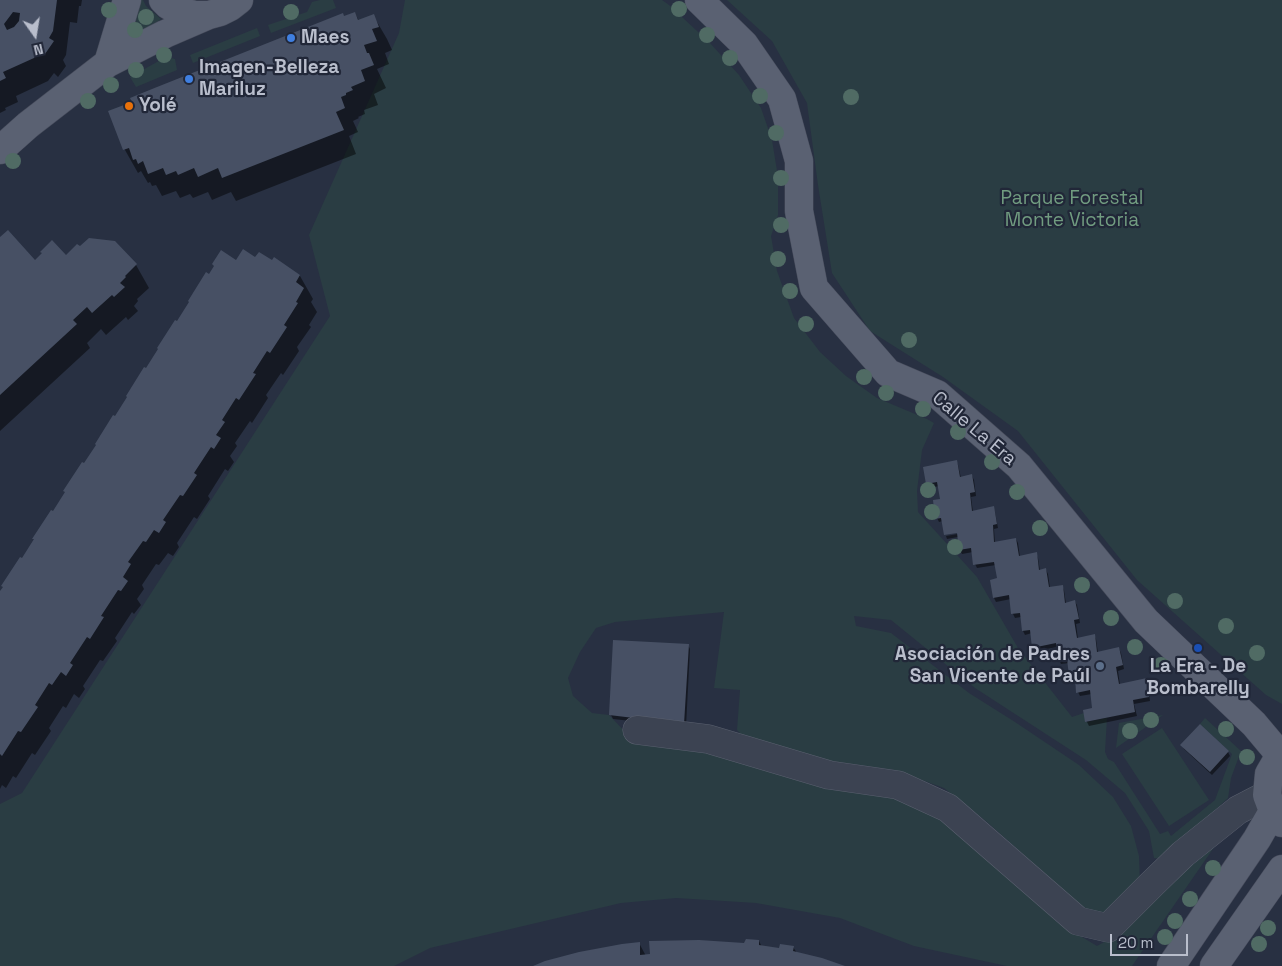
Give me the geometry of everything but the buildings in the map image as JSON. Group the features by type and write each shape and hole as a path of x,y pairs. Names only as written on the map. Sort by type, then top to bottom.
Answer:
{"main road":[{"path":"108,63 128,0"},
{"path":"164,0 178,11 195,15 209,15"},
{"path":"0,150 28,125 108,63 165,34 220,12 239,0"},
{"name":"Calle La Era","path":"699,0 744,44 782,99 799,160 799,210 814,288 888,373 937,394 1019,466 1146,622 1254,724 1281,754"},
{"path":"1171,966 1257,839 1274,810 1269,774 1281,754"},
{"path":"1214,966 1282,869"}],"lane":[{"path":"637,730 708,739 829,775 898,786 948,808 1078,921 1108,928 1182,854 1238,810 1274,810"}],"green space":[{"path":"137,0 143,0 146,6 161,19 122,49"},
{"path":"333,0 336,8 271,33 268,25 307,12 312,2"},
{"path":"405,0 662,0 669,5 710,43 739,75 761,108 772,140 778,177 778,215 771,236 777,271 794,318 820,352 846,376 877,398 934,423 922,450 917,491 918,512 977,577 1018,648 1072,717 1084,713 1086,722 1107,718 1105,752 1108,759 1114,762 1160,834 1168,831 1171,836 1215,800 1232,754 1200,724 1205,718 1241,751 1231,778 1228,798 1164,859 1154,858 1149,831 1125,793 1086,760 975,688 891,620 854,616 856,626 891,633 969,693 1079,765 1113,797 1131,826 1139,856 1140,885 1102,918 1081,906 987,822 944,788 894,770 831,761 749,742 737,730 740,690 714,688 724,612 615,622 596,628 580,652 568,678 573,696 592,713 609,715 633,740 711,754 900,796 955,828 1057,922 1097,946 1117,935 1226,830 1132,966 1007,966 914,946 840,918 756,903 676,898 621,903 430,948 394,966 0,966 0,804 22,793 330,316 309,235 399,33"},
{"name":"Parque Forestal Monte Victoria","path":"727,0 1282,0 1282,704 1266,695 1137,580 1018,431 943,377 870,331 832,273 807,103 772,41"},
{"path":"257,28 260,36 193,63 190,55"},
{"path":"166,57 175,59 177,70 136,87 130,77"},
{"path":"1163,715 1116,748 1119,723"},
{"path":"1162,728 1209,800 1169,826 1122,754"}],"place":[{"name":"Maes","path":"291,38"},
{"name":"Imagen-Belleza Mariluz","path":"189,79"},
{"name":"Yolé","path":"129,106"},
{"name":"La Era - De Bombarelly","path":"1198,648"},
{"name":"Asociación de Padres San Vicente de Paúl","path":"1100,666"}]}
